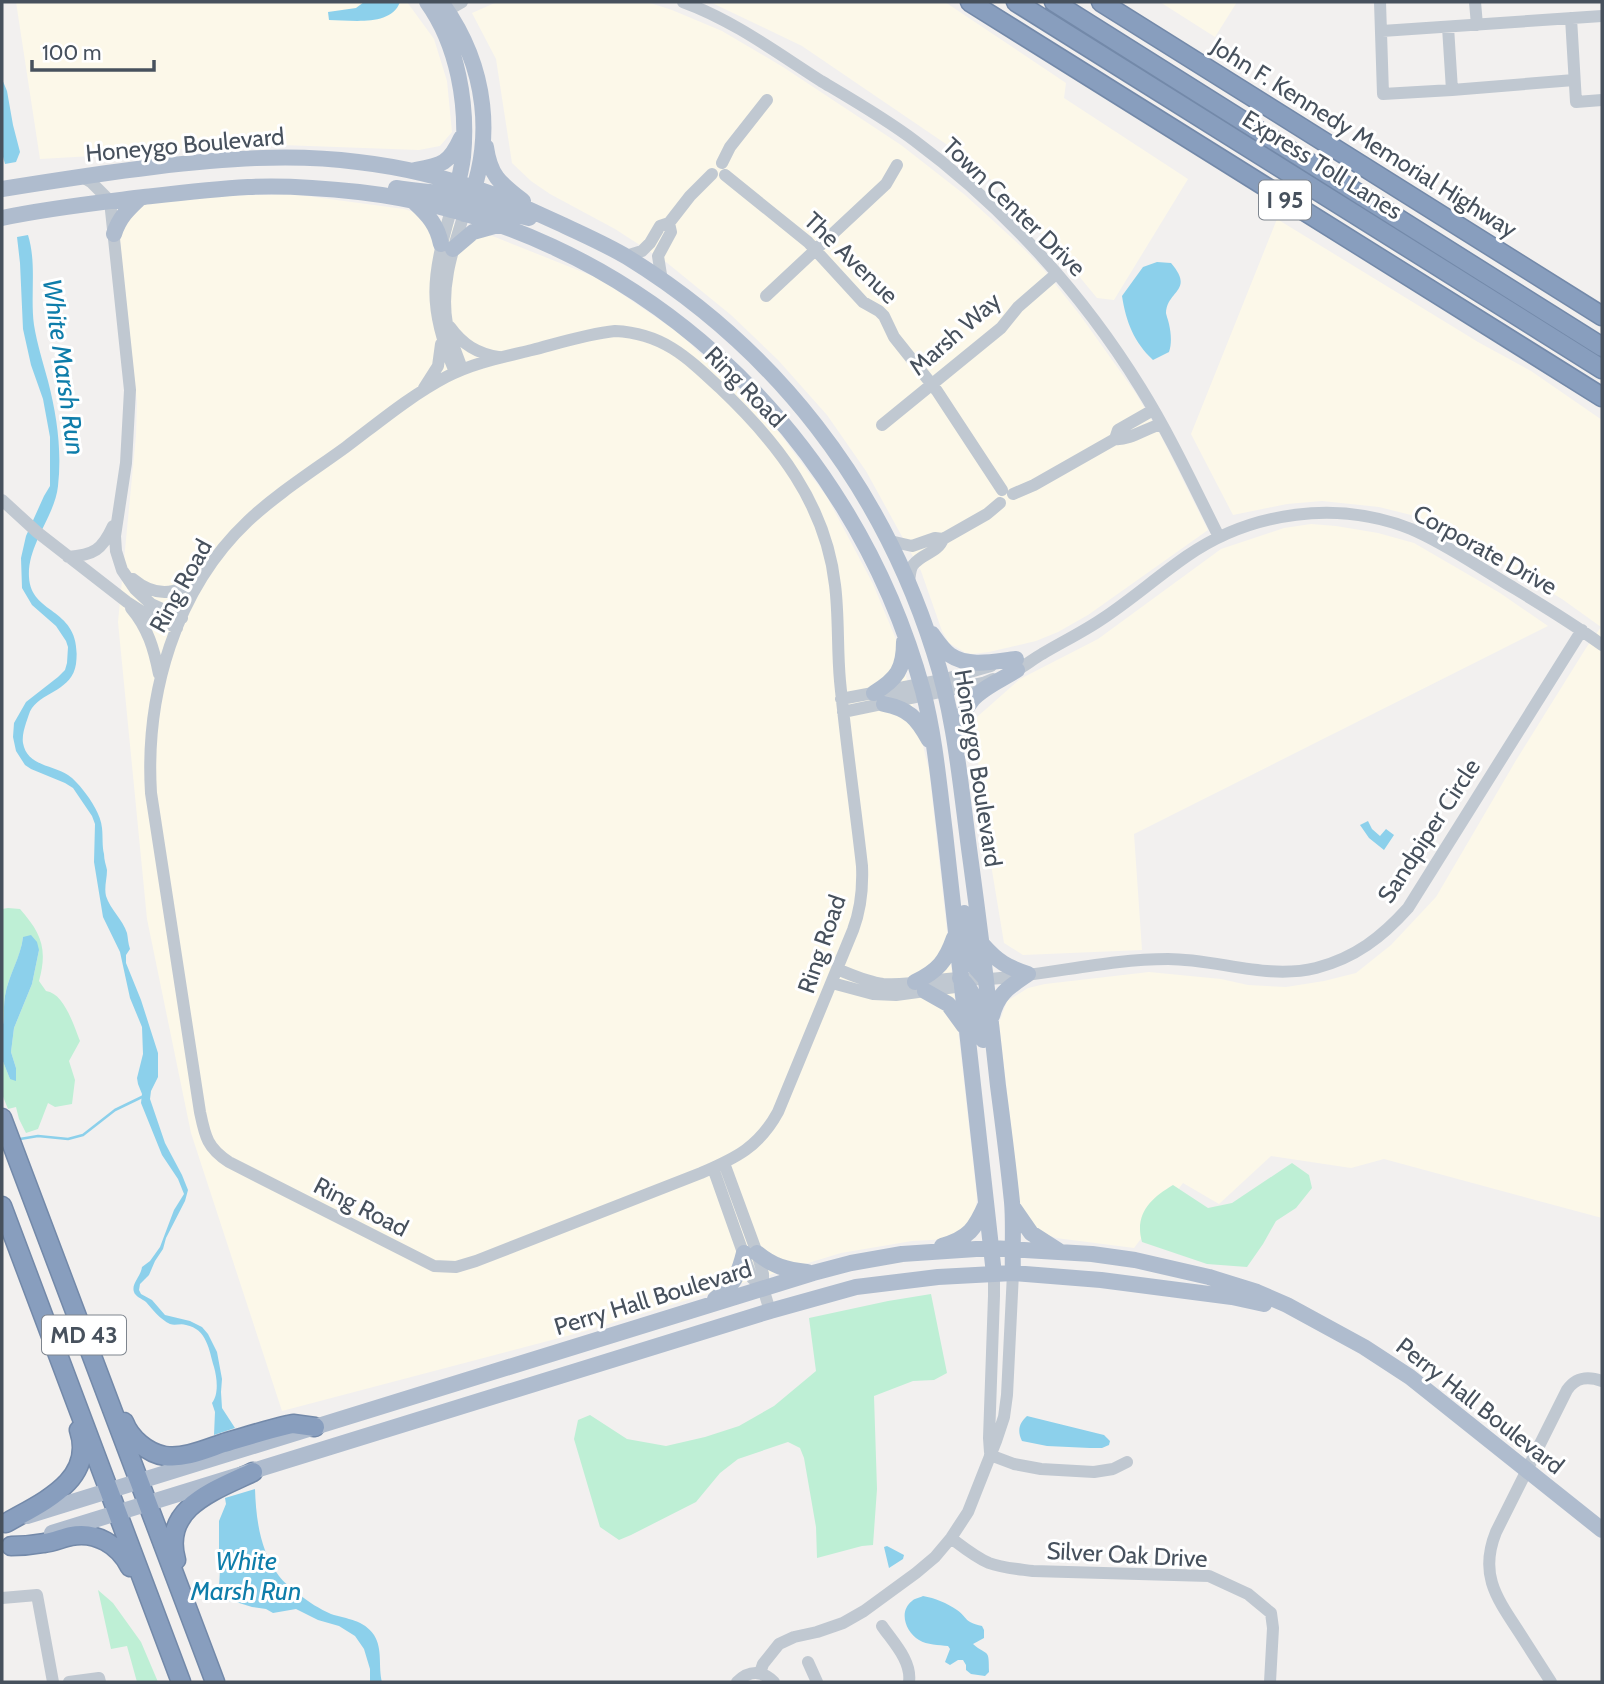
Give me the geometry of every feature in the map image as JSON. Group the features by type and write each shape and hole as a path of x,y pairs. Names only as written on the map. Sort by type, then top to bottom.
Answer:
{"highway":[{"name":"I 95","path":"970,2 1602,397"},
{"name":"Express Toll Lanes","path":"1016,2 1602,369"},
{"name":"Express Toll Lanes","path":"1054,2 1602,347"},
{"name":"John F. Kennedy Memorial Highway","path":"1101,2 1602,316"},
{"name":"MD 43","path":"2,1118 217,1682"},
{"path":"28,1188 57,1251 126,1428 139,1444 165,1456 181,1456 288,1425 314,1427"},
{"name":"MD 43","path":"2,1206 180,1682"},
{"path":"4,1523 58,1492 71,1479 79,1462 82,1445 63,1385 65,1373"},
{"path":"217,1682 175,1556 175,1532 182,1516 197,1500 253,1472"},
{"path":"6,1548 85,1535 95,1537 115,1548 129,1564 158,1638 180,1682"}],"main road":[{"path":"427,2 442,9 453,19 468,48 481,92 484,109 481,158 462,199"},
{"path":"442,9 465,119 462,199"},
{"path":"484,131 488,162 496,178 545,216"},
{"path":"410,171 431,167 450,159 464,132"},
{"name":"Honeygo Boulevard","path":"2,189 81,176 212,161 285,157 354,161 410,171 462,199 498,225 540,240 628,287 722,359 756,394 818,469 868,550 904,636 933,688 955,746 987,979 1012,1204 1013,1273"},
{"path":"270,187 277,177 344,181 462,199 560,224"},
{"path":"2,184 63,179"},
{"path":"2,197 37,183"},
{"name":"Honeygo Boulevard","path":"2,218 110,201 219,189 311,188 360,192 413,201 462,199 492,194 545,216 626,256 704,311 760,361 809,416 844,463 890,541 924,622 933,688 934,751 963,983 993,1274"},
{"path":"114,234 123,214 140,198"},
{"path":"413,201 431,218 447,247 473,232 498,225"},
{"path":"780,421 796,422 809,416"},
{"path":"881,578 906,622 928,671 953,790 964,809"},
{"path":"924,622 951,656 976,663 1017,664"},
{"path":"904,636 904,656 899,673 886,686 879,699 905,709 917,720 934,751"},
{"path":"955,746 964,710 970,701 1017,664"},
{"path":"943,811 974,966 987,979"},
{"path":"957,932 940,967 925,978 920,987 948,1004 966,1029"},
{"path":"982,945 1007,967 1028,974"},
{"path":"990,1021 999,997 1028,974"},
{"path":"963,983 975,995 990,1076 1000,1106"},
{"path":"928,1251 956,1242 971,1233 986,1204"},
{"path":"1012,1204 1031,1233 1061,1252"},
{"name":"Perry Hall Boulevard","path":"4,1523 813,1273 872,1259 928,1251 991,1248 1135,1260 1209,1277 1287,1305 1364,1347 1410,1377 1602,1530"},
{"path":"706,1305 729,1288 750,1253 780,1268 813,1273"},
{"name":"Perry Hall Boulevard","path":"6,1548 770,1311 856,1287 938,1277 1013,1273 1101,1280 1232,1297 1286,1310 1326,1326"}],"street":[{"path":"442,9 462,2"},
{"name":"Town Center Drive","path":"683,2 727,22 914,140 975,190 1020,234 1071,290 1135,379 1178,453 1219,537"},
{"path":"1380,2 1384,94 1574,80"},
{"path":"1475,2 1477,24"},
{"path":"1382,31 1602,16"},
{"path":"1571,18 1576,102 1602,100"},
{"path":"1448,27 1452,90"},
{"path":"626,256 642,251 660,226 669,223 690,196 720,171 730,147 767,100"},
{"path":"765,296 886,184 897,165"},
{"name":"The Avenue","path":"720,171 816,249 863,302 884,316 895,339 932,384 1005,496"},
{"path":"81,176 110,201 130,390 126,463 115,542 122,570 135,589 179,623"},
{"path":"459,371 441,337 436,317 435,288 462,199"},
{"path":"662,281 658,256 671,232 669,223"},
{"path":"447,247 446,322 459,371"},
{"name":"Marsh Way","path":"882,425 1001,328 1018,307 1056,274"},
{"path":"446,322 464,344 486,354 502,357"},
{"name":"Ring Road","path":"598,333 636,333 658,340 679,352 728,395 784,458 815,513 826,543 835,582 837,654 863,887 857,920 793,1079 774,1120 751,1147 677,1183 476,1261 440,1268 416,1259 218,1155 208,1142 200,1112 151,793 151,734 160,678 179,623 214,562 248,522 273,500 422,391 459,371 502,357 598,333"},
{"path":"422,391 438,366 441,337"},
{"path":"1115,439 1118,430 1153,410"},
{"path":"890,541 912,546 935,538 943,539 987,514 1005,496 1034,485 1115,439 1123,440 1161,424"},
{"path":"2,500 127,603 144,613 179,623"},
{"name":"Corporate Drive","path":"842,706 933,688 983,683 1103,619 1187,555 1219,537 1256,523 1300,514 1336,513 1411,529 1436,541 1602,645"},
{"path":"68,556 95,551 108,537 117,517"},
{"path":"909,581 912,566 940,546 943,539"},
{"path":"122,570 148,589 172,592 195,580 214,562"},
{"path":"127,603 148,634 160,678"},
{"name":"Sandpiper Circle","path":"920,987 1169,959 1268,972 1296,972 1342,960 1361,951 1392,926 1408,908 1582,630"},
{"path":"837,969 880,984 920,987"},
{"path":"832,983 873,994 896,995 920,987"},
{"path":"718,1165 724,1196 750,1253 763,1274 762,1288 770,1311"},
{"path":"718,1165 750,1253"},
{"path":"677,1183 703,1180 716,1187 724,1196"},
{"name":"Honeygo Boulevard","path":"760,1673 763,1664 779,1644 844,1623 916,1573 935,1557 968,1512 1004,1417 1013,1273"},
{"name":"Honeygo Boulevard","path":"990,1455 993,1274"},
{"path":"1551,1682 1500,1604 1489,1576 1489,1560 1493,1541 1570,1385 1580,1379 1602,1381"},
{"path":"990,1455 1014,1464 1041,1469 1094,1472 1113,1469 1127,1462"},
{"name":"Silver Oak Drive","path":"951,1538 989,1563 1012,1569 1209,1576 1248,1594 1271,1613 1273,1628 1270,1682"},
{"path":"2,1598 37,1594 53,1682"},
{"path":"881,1626 906,1661 909,1682"},
{"path":"808,1662 817,1682"},
{"path":"737,1682 752,1673 760,1673 774,1682"},
{"path":"69,1682 99,1678 100,1682"}],"shaded area":[{"path":"16,2 407,2 434,39 447,81 452,132 440,146 419,150 230,143 145,153 40,159"},
{"path":"497,2 647,2 672,10 722,31 783,67 901,145 965,195 1024,249 1080,315 1135,392 1161,436 1208,530 1088,615 1058,632 1036,641 973,654 949,643 942,631 921,571 866,471 827,415 778,360 731,315 666,262 615,229 550,194 512,163 496,59 472,13"},
{"path":"710,2 945,2 1066,83 1064,98 1188,179 1114,300 1097,298 1060,253 1002,193 1004,190 946,144 802,46"},
{"path":"1160,2 1237,2 1215,37"},
{"path":"292,194 404,209 495,237 600,279 679,333 769,419 827,497 873,584 898,644 929,770 977,1198 974,1219 949,1239 912,1241 841,1253 586,1331 282,1411 191,1133 147,919 118,622 137,403 120,242 121,230 143,204 222,196"},
{"path":"1277,219 1478,342 1531,371 1602,420 1602,1218 1384,1159 1351,1168 1271,1156 1219,1204 1183,1183 1134,1248 1056,1238 1042,1233 1030,1222 1020,1204 999,1023 1007,1001 1028,988 1045,984 1149,972 1221,979 1248,985 1286,987 1356,973 1391,945 1436,897 1515,762 1601,627 1562,599 1441,527 1411,515 1379,507 1322,501 1287,504 1233,515 1191,434"},
{"path":"1311,524 1378,533 1414,543 1500,593 1548,626 1134,834 1142,950 1023,955 1004,943 979,792 977,717 1020,679 1098,639 1221,549 1284,528"}],"green space":[{"path":"2,909 20,909 38,934 43,959 39,981 46,991 63,1004 80,1041 69,1061 75,1080 72,1104 55,1107 48,1103 38,1129 26,1133 16,1107 8,1109 2,1094 2,1059 10,1079 16,1068 11,1052 14,1028 32,984 39,950 23,937 4,1000 2,1029"},
{"path":"1292,1163 1309,1175 1312,1188 1296,1208 1276,1221 1247,1267 1207,1264 1142,1242 1142,1215 1151,1201 1173,1185 1208,1208 1232,1203"},
{"path":"931,1294 947,1373 934,1380 913,1381 874,1396 877,1489 873,1545 817,1558 816,1527 804,1458 800,1448 788,1442 738,1459 720,1473 696,1502 631,1535 619,1540 600,1527 574,1439 578,1420 590,1415 627,1439 666,1446 739,1426 774,1406 816,1371 809,1318"},
{"path":"98,1590 113,1603 141,1642 158,1682 137,1682 127,1646 111,1649"}],"water":[{"path":"364,2 400,2 395,10 379,19 329,20 328,12 356,8"},
{"path":"2,79 20,152 16,162 5,164 2,153"},
{"name":"White Marsh Run","path":"28,235 32,257 34,325 54,407 59,460 56,497 32,554 29,577 32,590 38,599 65,622 72,632 76,645 76,664 64,685 32,708 23,743 25,751 35,761 62,772 76,782 92,803 101,823 107,870 106,896 127,933 130,949 126,955 126,963 158,1053 158,1077 150,1099 165,1143 188,1190 163,1249 149,1275 140,1284 139,1290 165,1315 190,1321 202,1327 208,1334 217,1352 222,1379 222,1408 235,1428 214,1435 215,1412 212,1403 216,1395 217,1381 206,1341 193,1327 167,1322 134,1292 142,1267 160,1247 174,1210 184,1194 178,1179 162,1155 141,1103 142,1094 137,1078 143,1054 142,1027 130,998 120,952 103,917 94,862 95,824 73,788 25,765 16,751 13,737 14,723 26,702 65,670 68,647 56,626 32,605 22,588 21,558 26,536 50,486 50,437 43,399 31,365 23,329 17,237"},
{"path":"1157,262 1171,263 1178,272 1180,285 1167,305 1171,334 1169,352 1153,360 1132,331 1122,296 1143,267"},
{"path":"1368,821 1380,836 1386,829 1394,835 1384,850 1369,838 1360,825"},
{"path":"31,935 39,950 32,984 14,1028 11,1052 16,1068 16,1081 10,1079 2,1059 4,1000 23,937"},
{"path":"1027,1416 1104,1435 1110,1441 1109,1445 1090,1448 1047,1446 1022,1441 1020,1427"},
{"name":"White Marsh Run","path":"255,1489 260,1534 273,1566 283,1581 310,1603 331,1614 360,1623 370,1630 377,1640 382,1682 370,1682 370,1669 364,1649 355,1636 339,1626 318,1620 296,1609 273,1613 228,1601 219,1588 219,1521 226,1504 225,1498"},
{"path":"884,1547 904,1555 903,1559 889,1568"},
{"path":"923,1596 945,1603 969,1622 982,1626 984,1638 973,1644 988,1656 989,1672 985,1676 971,1674 966,1670 963,1660 950,1665 945,1662 950,1649 948,1646 922,1642 910,1632 905,1622 905,1611 913,1600"}],"waterway":[{"path":"20,1139 38,1136 68,1139 83,1135 115,1110 144,1096"}]}
